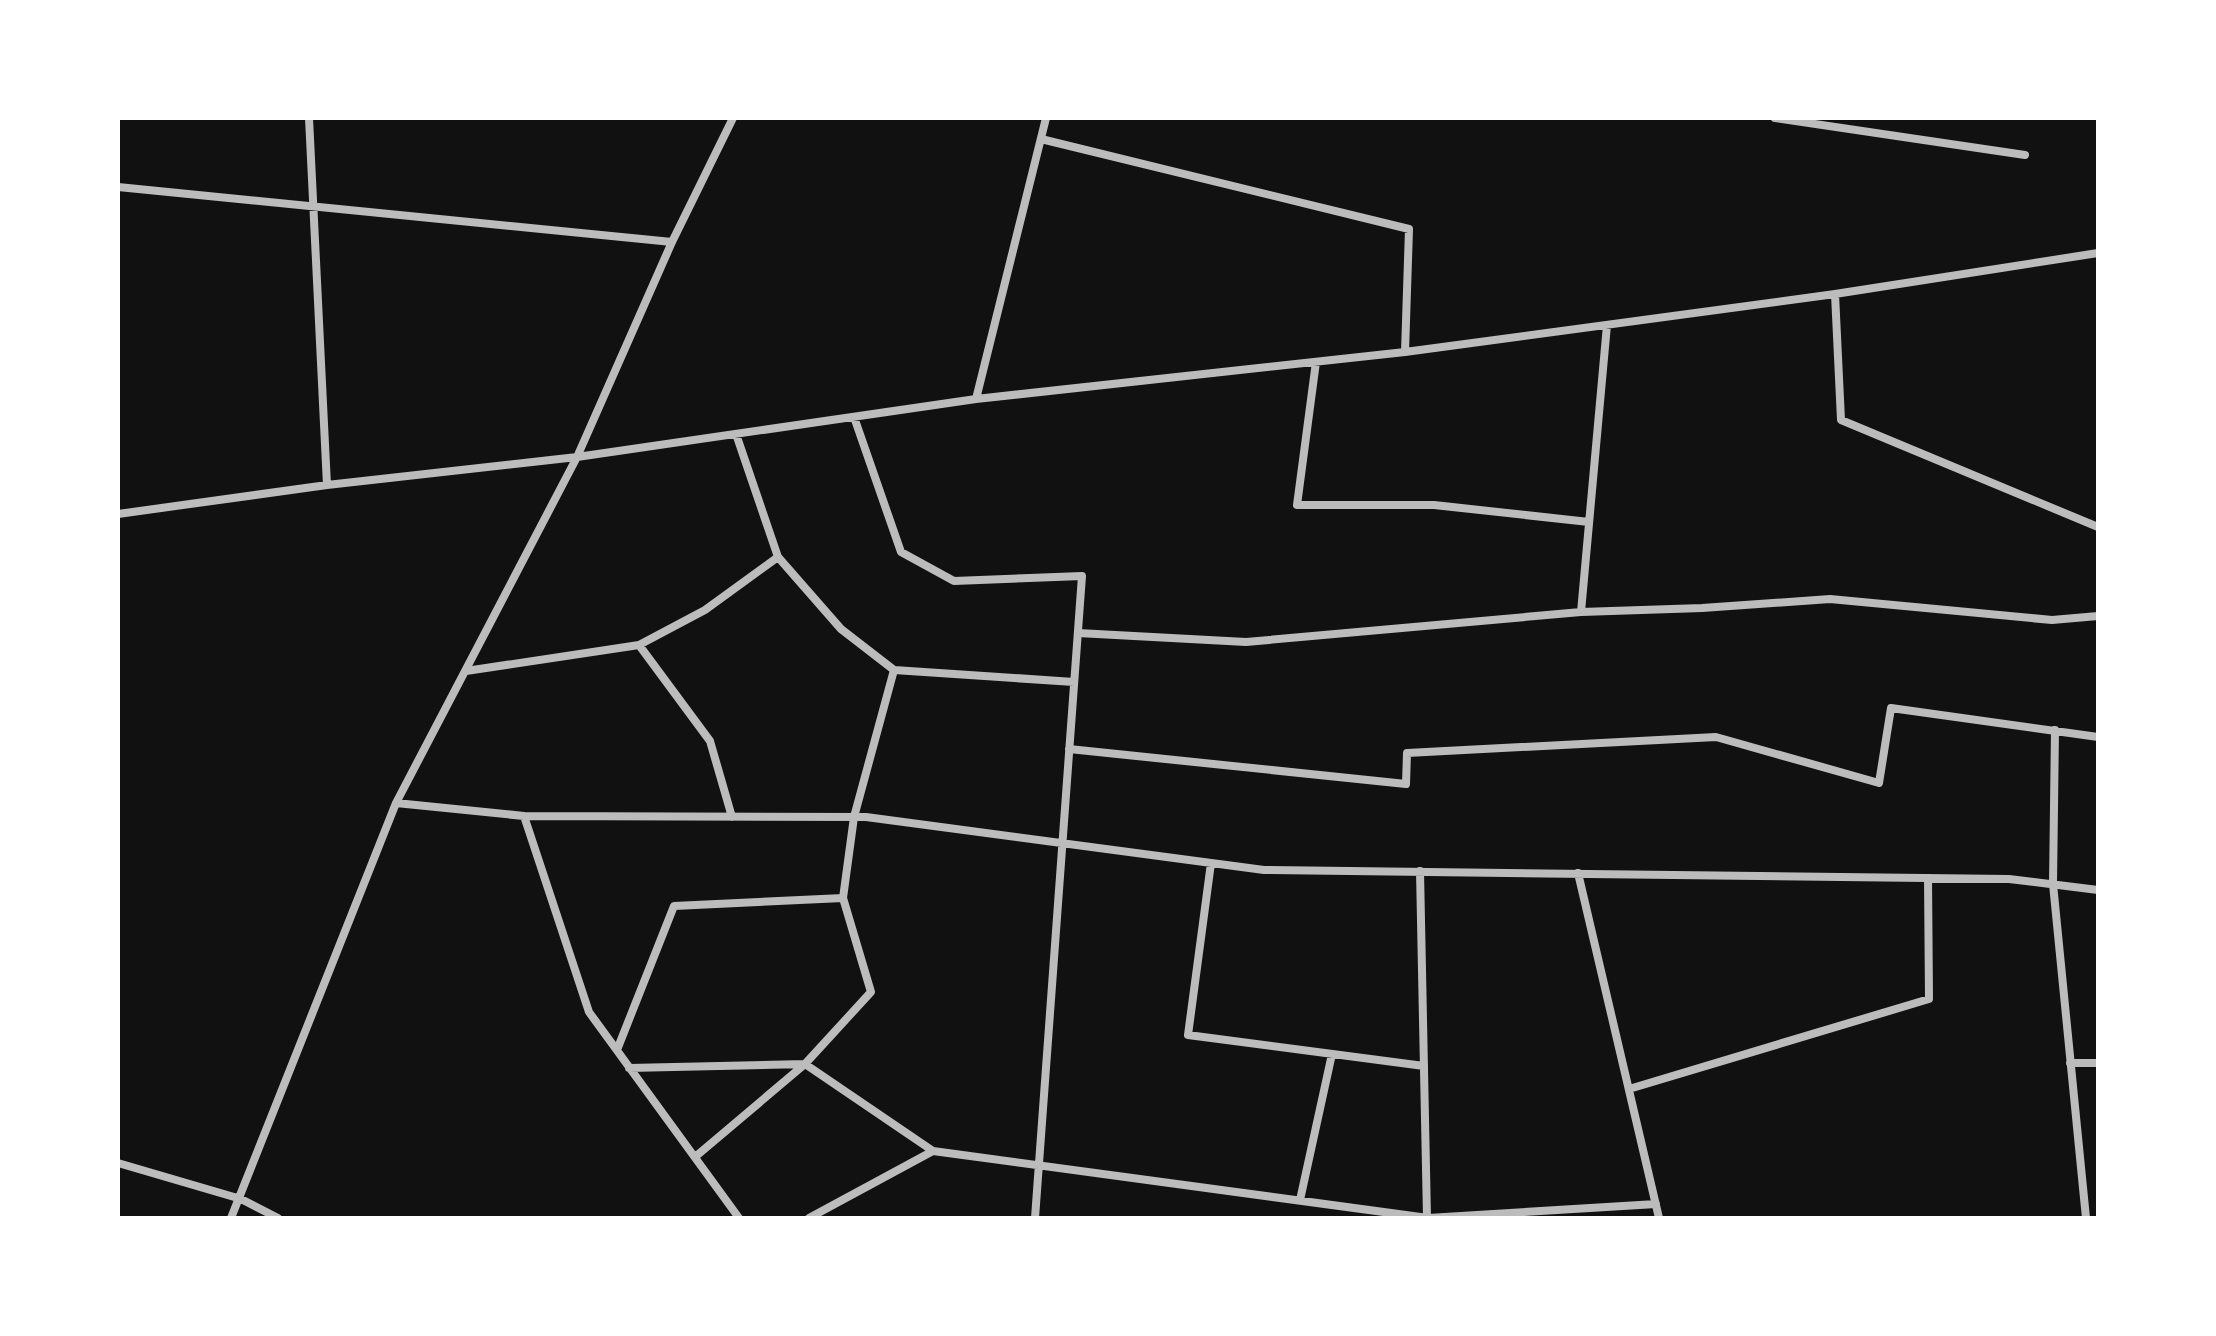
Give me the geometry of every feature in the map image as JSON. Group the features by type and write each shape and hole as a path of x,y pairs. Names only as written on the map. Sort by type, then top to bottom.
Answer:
{"street":[{"path":"309,118 327,485"},
{"path":"231,1218 396,803 577,457 672,242 733,118"},
{"path":"976,399 1046,118"},
{"path":"1775,118 2025,155"},
{"path":"1041,139 1409,229 1405,352"},
{"path":"118,187 672,242"},
{"path":"118,514 327,485 577,457 976,399 1405,352 1835,294 2098,253"},
{"path":"1835,294 1841,420 2098,527"},
{"path":"1581,612 1607,325"},
{"path":"1316,362 1297,505 1434,505 1589,522"},
{"path":"854,417 901,552 954,581 1082,576 1035,1218"},
{"path":"736,434 778,557 841,629 894,670 1074,682"},
{"path":"466,671 639,645 705,610 778,557"},
{"path":"1078,633 1246,642 1581,612 1830,599 2052,620 2098,616"},
{"path":"639,645 710,741 732,817"},
{"path":"695,1157 805,1064 871,992 843,898 854,817 894,670"},
{"path":"1069,749 1406,784 1407,753 1716,737 1879,783 1891,708 2098,737"},
{"path":"2055,730 2053,884 2086,1218"},
{"path":"396,803 524,816 854,817 1264,870 2009,879 2098,890"},
{"path":"524,816 589,1012 739,1218"},
{"path":"1211,863 1188,1035 1424,1066"},
{"path":"1420,871 1427,1218"},
{"path":"1578,873 1659,1218"},
{"path":"1629,1089 1929,999 1928,878"},
{"path":"617,1050 674,906 843,898"},
{"path":"1300,1200 1332,1054"},
{"path":"2070,1063 2098,1063"},
{"path":"629,1068 805,1064 933,1151 1427,1218 1656,1204"},
{"path":"809,1218 933,1151"},
{"path":"118,1163 241,1199 278,1218"}]}
